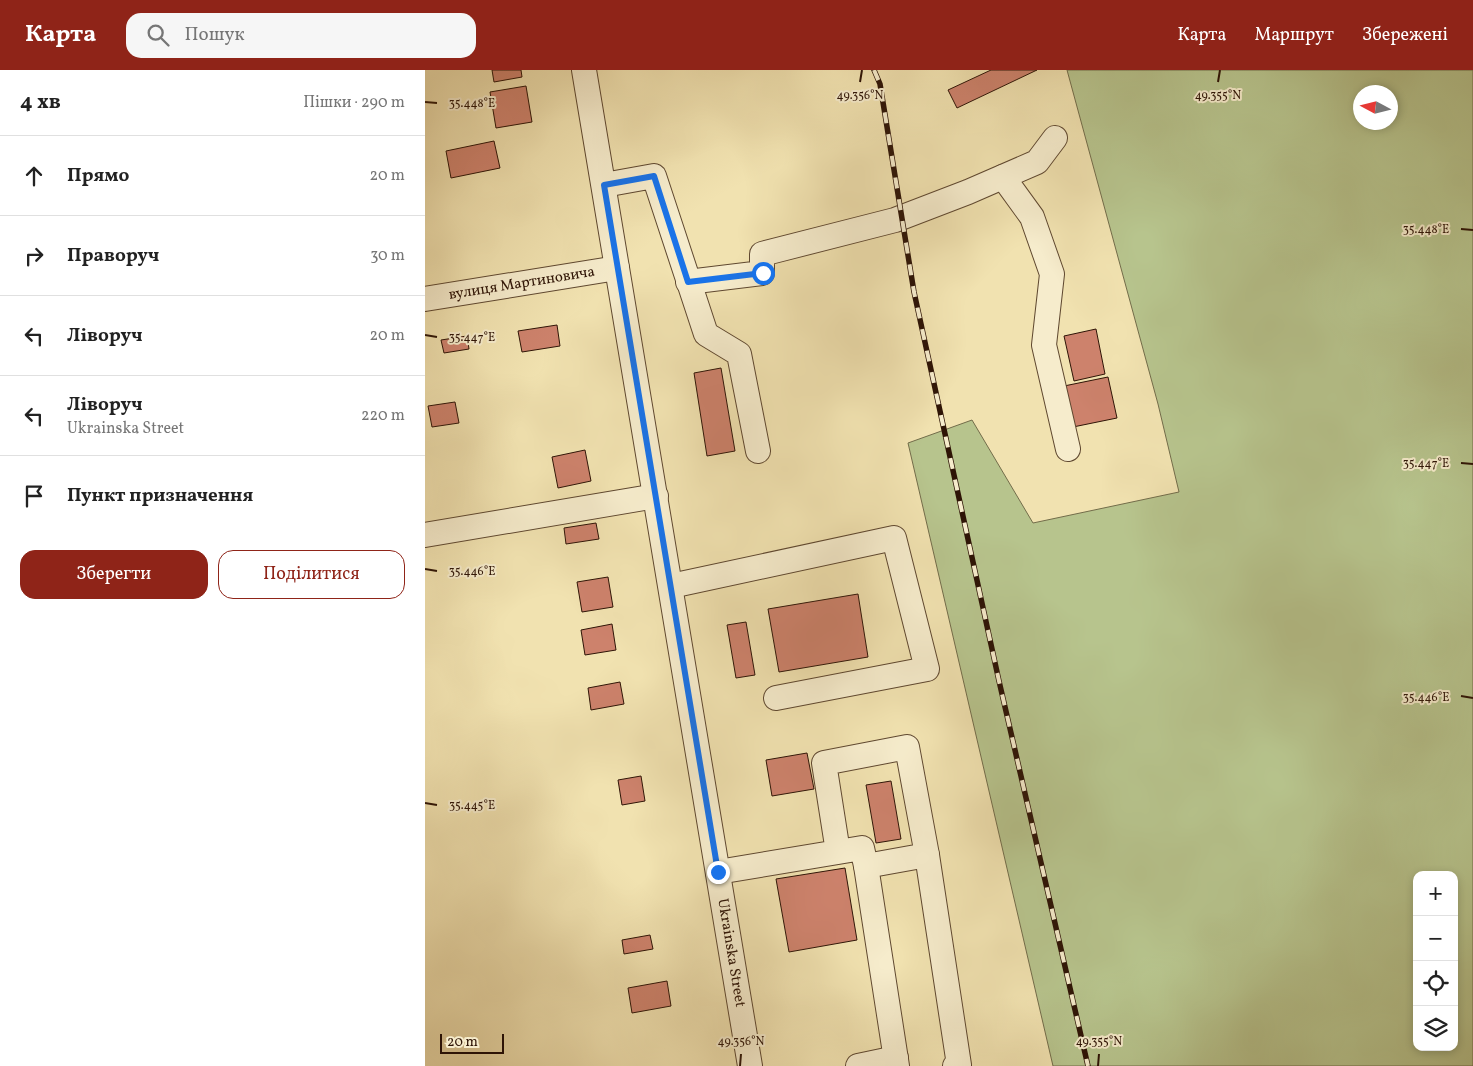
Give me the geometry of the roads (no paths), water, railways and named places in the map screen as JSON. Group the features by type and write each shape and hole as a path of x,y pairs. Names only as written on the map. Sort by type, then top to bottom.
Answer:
{"street":[{"name":"Ukrainska Street","path":"583,70 604,185 750,1066"},
{"path":"688,282 763,273 762,254 895,220 1037,162 1055,138"},
{"path":"604,185 654,176 706,334 739,354 757,451"},
{"path":"1003,177 1032,216 1052,274 1044,345 1068,449"},
{"name":"вулиця Мартиновича","path":"425,299 617,268"},
{"path":"425,535 656,496"},
{"path":"671,586 894,538 927,669 776,698"},
{"path":"838,852 824,763 907,747 927,855 959,1066 955,1066"},
{"path":"718,872 862,848 896,1062 858,1066"},
{"path":"866,866 927,855"}],"railway":[{"path":"874,70 880,84 914,292 999,681 1088,1066"}]}
